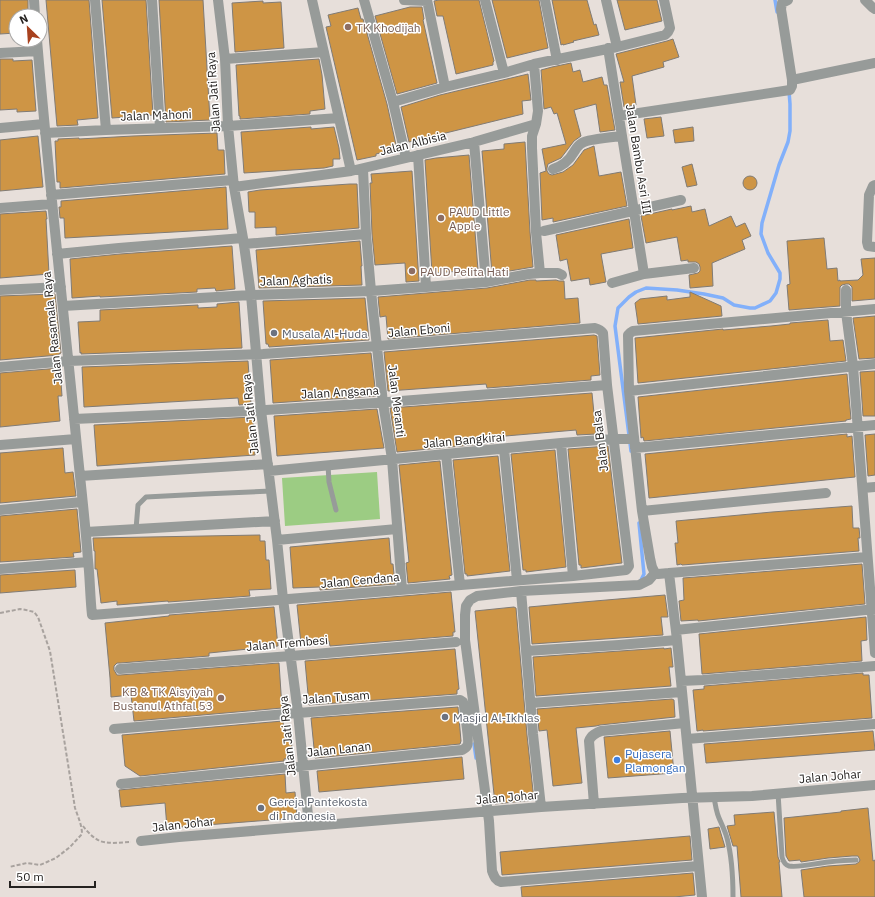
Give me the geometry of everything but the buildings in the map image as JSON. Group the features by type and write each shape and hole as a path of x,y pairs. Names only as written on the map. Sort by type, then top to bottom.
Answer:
{"street":[{"path":"95,0 106,130"},
{"path":"152,0 160,128"},
{"name":"Jalan Jati Raya","path":"218,0 225,59 228,126 234,183 251,294 261,410 298,713 309,826"},
{"path":"312,0 351,171"},
{"path":"364,0 393,102 406,158"},
{"path":"404,0 427,0 445,87"},
{"path":"485,0 504,73"},
{"path":"545,0 557,60"},
{"name":"Jalan Bambu Asri III","path":"606,0 619,116 644,274"},
{"path":"393,102 534,64 612,48 665,35 670,28 664,0"},
{"path":"788,0 782,3 781,9 788,87"},
{"path":"864,0 875,9"},
{"name":"Jalan Rasamala Raya","path":"38,48 86,532 92,614"},
{"path":"0,53 38,51"},
{"path":"225,59 324,52"},
{"path":"619,116 788,87 875,63"},
{"path":"534,64 538,111 532,136 532,148 536,232 540,273"},
{"name":"Jalan Mahoni","path":"0,128 106,130 228,126 339,118"},
{"name":"Jalan Albisia","path":"0,208 52,199 351,171 474,142 536,124"},
{"path":"553,169 563,165 570,159 581,143 622,136"},
{"path":"474,142 486,282"},
{"path":"418,155 426,287"},
{"name":"Jalan Meranti","path":"363,169 366,234 371,290 383,403 392,459 402,590"},
{"path":"875,185 873,186 869,195 867,242 868,246 875,247"},
{"path":"544,231 634,212 681,200"},
{"path":"58,254 127,247 366,234"},
{"path":"612,283 644,274 694,268"},
{"name":"Jalan Aghatis","path":"63,306 251,294 426,287 486,282 540,273 558,273 562,275"},
{"path":"0,290 61,287"},
{"path":"846,290 846,312 853,366 863,488 871,546 868,557 873,609 875,653"},
{"path":"655,573 650,558 642,511 633,442 629,391 628,334 631,332 875,309"},
{"name":"Jalan Balsa","path":"584,330 596,328 603,333 607,385 615,439 629,566"},
{"name":"Jalan Eboni","path":"0,367 68,361 257,354 584,330"},
{"path":"629,391 875,364"},
{"name":"Jalan Angsana","path":"74,419 383,403 607,385"},
{"name":"Jalan Bangkirai","path":"80,476 328,465 561,443 615,439 633,442 875,424"},
{"path":"0,445 76,439"},
{"path":"561,443 573,576"},
{"path":"504,449 517,580"},
{"path":"446,454 460,585"},
{"path":"863,488 875,487"},
{"path":"642,511 826,493"},
{"path":"0,510 82,502"},
{"path":"86,532 275,521"},
{"path":"278,540 397,530"},
{"path":"655,573 669,574 868,557"},
{"path":"0,569 88,562"},
{"name":"Jalan Cendana","path":"92,614 573,576 626,570 629,566"},
{"path":"655,573 649,580 639,585 521,591 477,596 470,600 466,606 465,640 472,731 488,817 492,871 497,881 501,882 699,866"},
{"path":"669,574 677,635 702,897"},
{"path":"521,591 540,807"},
{"path":"526,651 619,645 677,635 873,609"},
{"name":"Jalan Trembesi","path":"120,669 456,642"},
{"path":"681,681 711,680 875,666"},
{"path":"531,703 682,692"},
{"name":"Jalan Tusam","path":"114,729 460,700 463,702"},
{"name":"Jalan Lanan","path":"121,784 462,750 468,746 472,731 463,702"},
{"path":"594,804 589,741 593,735 601,731 685,723"},
{"path":"687,739 875,724"},
{"name":"Jalan Johar","path":"141,841 309,826 488,817 540,807 594,804 693,802 714,796 752,796 875,785"}],"lane":[{"path":"328,465 329,482 336,510"},
{"path":"136,529 138,505 146,497 271,491"},
{"path":"778,793 782,857 786,865 798,866 856,860"},
{"path":"714,796 716,809 725,829 730,850 733,897"}],"path":[{"path":"0,613 20,609 34,612 38,617 50,651 76,808 78,818 82,826 99,841 141,841"},
{"path":"9,867 27,863 40,865 56,858 70,847 82,834 82,826"}],"green space":[{"path":"377,472 380,519 285,526 282,478"}],"waterway":[{"path":"775,0 777,12"},
{"path":"631,451 615,326 618,308 629,297 646,288 677,290 704,294 723,298 734,305 750,308 755,308 770,301 776,293 780,273 768,253 761,234 762,223 779,165 788,142 790,131 789,91"},
{"path":"639,523 644,574 641,580"},
{"path":"474,744 476,758"}],"place":[{"name":"TK Khodijah","path":"348,27"},
{"name":"PAUD Little Apple","path":"441,218"},
{"name":"PAUD Pelita Hati","path":"412,271"},
{"name":"Musala Al-Huda","path":"274,333"},
{"name":"KB & TK Aisyiyah Bustanul Athfal 53","path":"221,698"},
{"name":"Masjid Al-Ikhlas","path":"445,717"},
{"name":"Pujasera Plamongan","path":"617,760"},
{"name":"Gereja Pantekosta di Indonesia","path":"261,808"}]}
